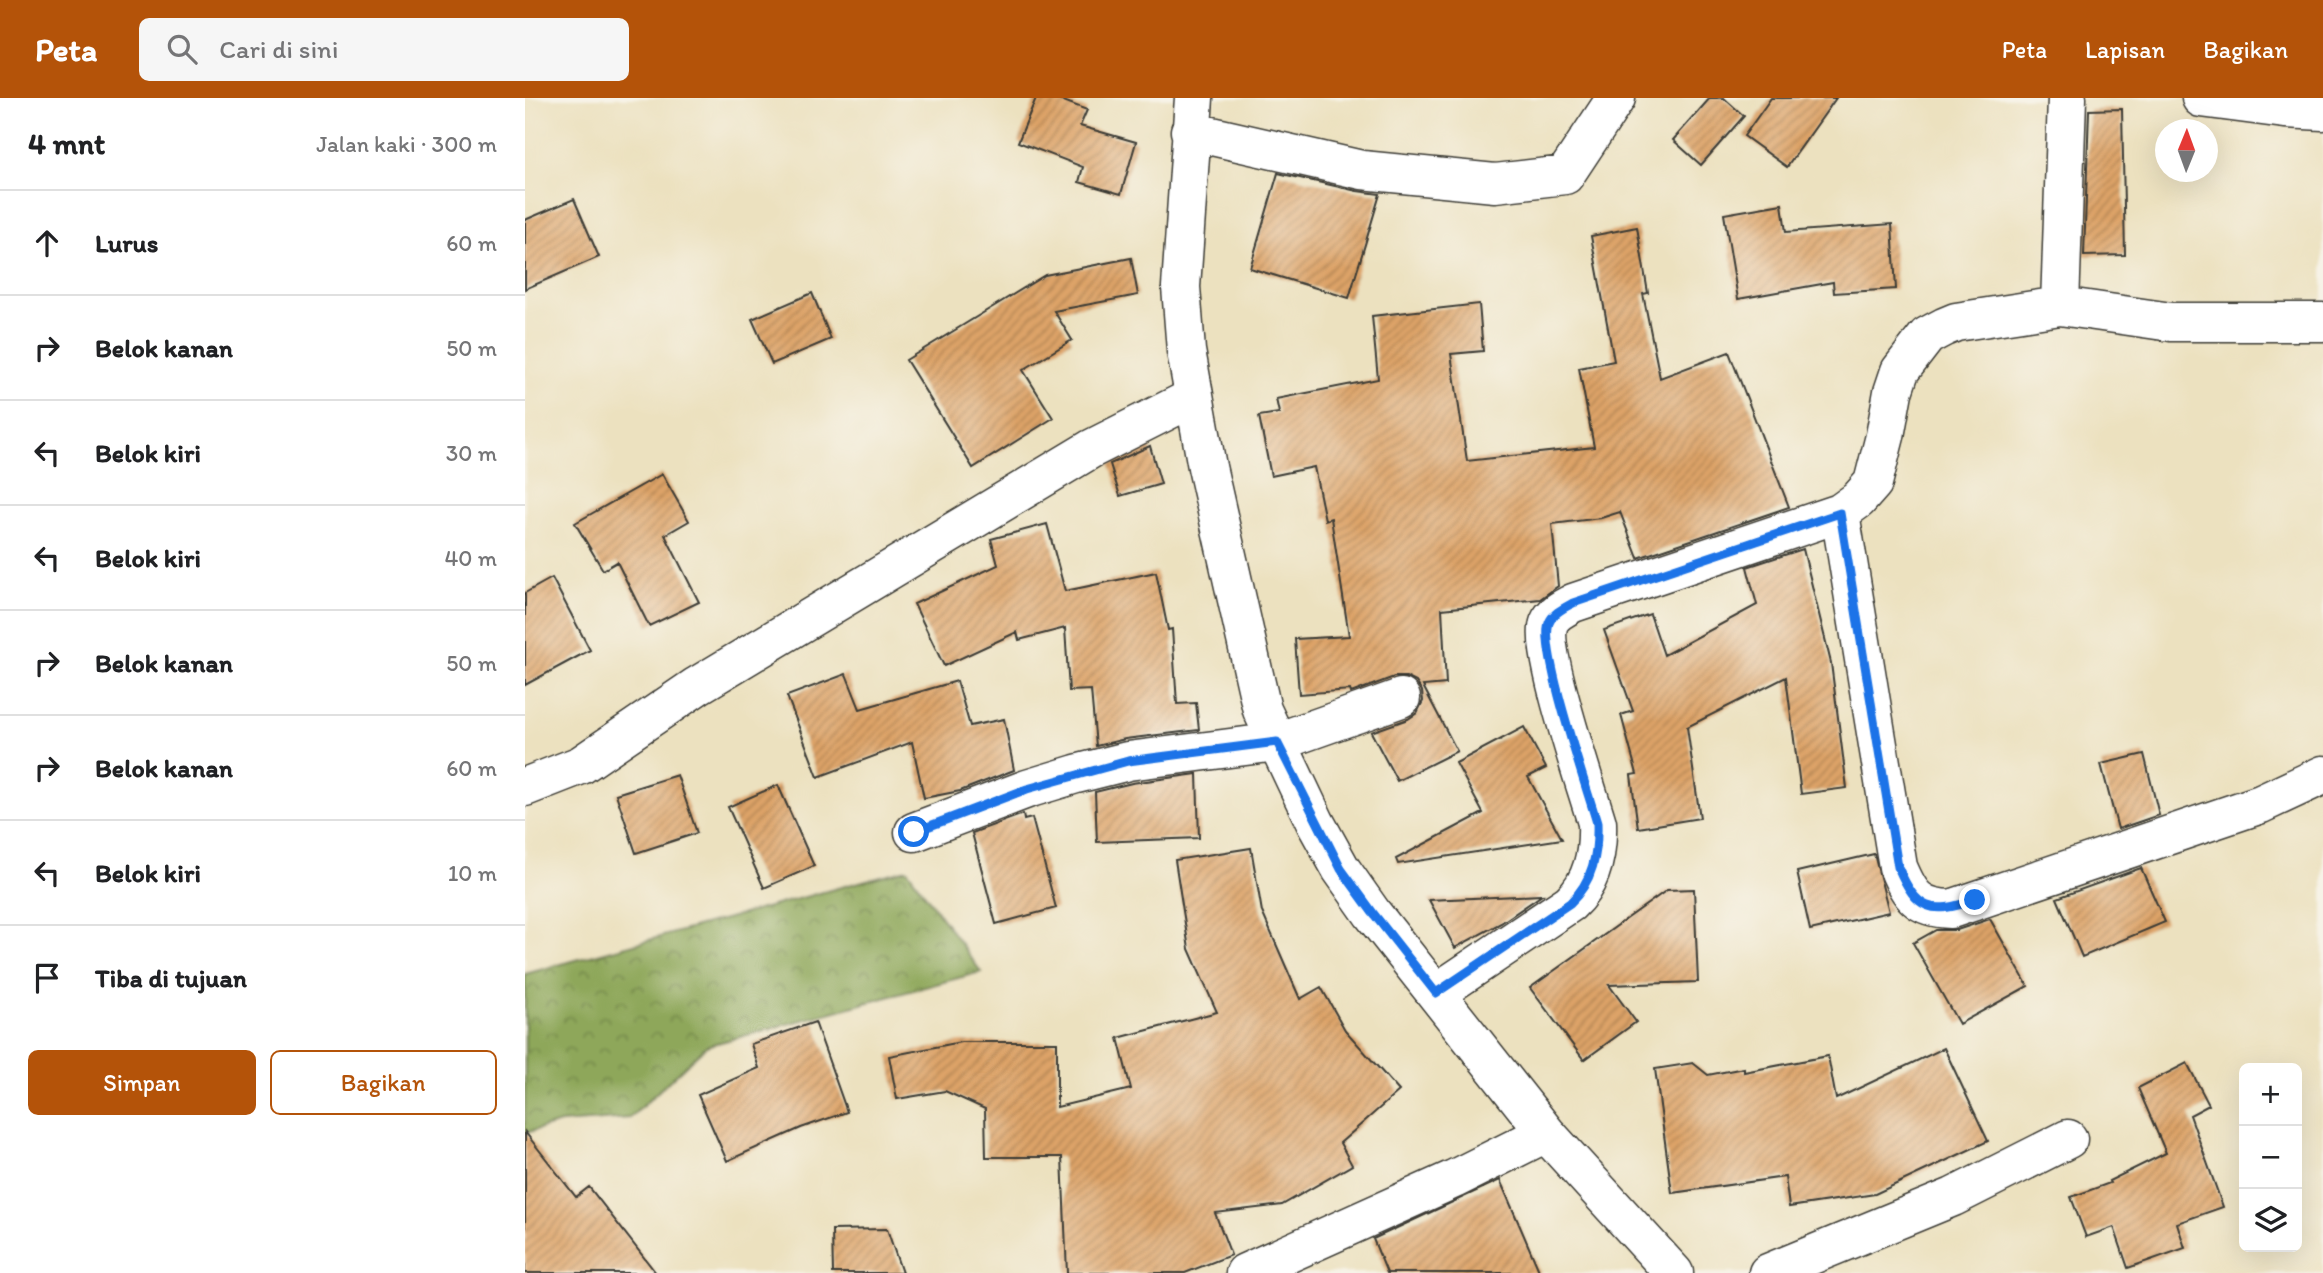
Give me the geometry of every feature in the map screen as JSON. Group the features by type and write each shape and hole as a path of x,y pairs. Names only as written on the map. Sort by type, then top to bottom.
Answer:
{"street":[{"path":"1616,98 1565,175 1495,183 1362,170 1192,115 1181,287 1192,398 1262,710 1277,742 1341,869 1373,913 1546,1133 1674,1273"},
{"path":"2060,306 2067,98"},
{"path":"2201,98 2323,111"},
{"path":"1436,993 1570,903 1587,884 1598,840 1597,823 1548,652 1549,623 1555,614 1573,603 1840,513 1858,500 1873,483 1900,371 1927,336 1956,323 2060,306 2171,322 2323,322"},
{"path":"525,787 581,765 697,685 1091,449 1192,398"},
{"path":"1840,513 1898,867 1906,886 1921,903 1933,908 1951,909 2261,804 2323,775"},
{"path":"914,832 1027,789 1115,764 1277,742 1401,698"},
{"path":"1245,1273 1454,1179 1546,1133"},
{"path":"1768,1273 1953,1197 2068,1139"}],"green space":[{"path":"907,869 981,972 706,1046 630,1118 561,1123 525,1133 525,974"}],"building":[{"path":"1036,98 1056,98 1087,110 1080,126 1136,142 1121,194 1079,182 1083,167 1018,142"},
{"path":"1710,98 1724,98 1744,116 1701,165 1673,140"},
{"path":"1771,98 1836,98 1787,167 1744,136"},
{"path":"2122,109 2125,255 2084,256 2089,110"},
{"path":"1278,173 1380,194 1349,298 1250,268"},
{"path":"574,199 599,257 525,289 525,220"},
{"path":"1782,204 1786,232 1892,224 1896,289 1834,293 1833,282 1738,299 1724,214"},
{"path":"1637,227 1648,293 1643,294 1660,378 1729,352 1789,507 1638,558 1620,512 1601,518 1552,524 1558,586 1540,599 1442,609 1446,684 1423,686 1457,751 1397,781 1371,732 1408,719 1417,713 1423,701 1422,691 1416,682 1406,677 1394,677 1351,693 1350,690 1299,694 1295,639 1349,636 1331,518 1325,520 1314,467 1271,476 1259,416 1279,413 1276,399 1378,379 1372,316 1479,304 1483,351 1451,354 1467,461 1594,447 1579,368 1614,361 1591,236"},
{"path":"1131,258 1138,295 1054,311 1072,340 1023,370 1053,418 973,468 906,360 1045,275"},
{"path":"812,293 831,339 772,364 752,319"},
{"path":"1150,446 1161,484 1120,496 1110,464"},
{"path":"662,474 689,521 665,535 699,602 649,626 617,562 603,570 575,523"},
{"path":"1047,524 1065,591 1156,572 1168,630 1172,629 1177,704 1196,703 1199,730 1125,739 1096,746 1091,690 1069,691 1065,628 1019,640 1017,632 944,666 914,604 998,565 991,539"},
{"path":"1803,549 1831,663 1847,788 1801,794 1786,677 1687,727 1700,818 1638,828 1631,775 1637,774 1621,715 1633,711 1604,630 1650,614 1664,655 1757,605 1747,567"},
{"path":"552,578 590,650 525,685 525,593"},
{"path":"846,674 860,709 957,681 970,726 1004,719 1014,770 960,791 924,798 912,742 818,777 787,696"},
{"path":"1524,727 1546,768 1528,777 1562,839 1398,864 1396,859 1483,813 1456,763"},
{"path":"2144,754 2159,815 2118,829 2101,764"},
{"path":"1197,774 1199,838 1097,842 1095,792 1132,783"},
{"path":"677,775 697,833 636,853 616,794"},
{"path":"778,785 814,866 764,888 728,807"},
{"path":"1023,814 1024,820 1032,818 1056,908 996,924 972,833"},
{"path":"1251,848 1262,912 1300,999 1321,987 1345,1030 1399,1091 1340,1143 1352,1165 1282,1205 1215,1213 1231,1255 1185,1273 1067,1273 1062,1157 986,1157 985,1109 945,1091 897,1099 889,1056 961,1042 1057,1042 1057,1107 1131,1089 1118,1038 1217,1012 1189,949 1175,860"},
{"path":"1874,854 1889,912 1810,930 1797,872"},
{"path":"2141,868 2165,922 2082,957 2057,898"},
{"path":"1694,889 1698,982 1609,985 1636,1022 1584,1060 1530,988 1667,890"},
{"path":"1542,895 1501,923 1455,948 1429,900"},
{"path":"1990,919 2028,986 1959,1024 1913,943 1936,930 1957,930"},
{"path":"815,1022 847,1112 801,1128 727,1161 698,1095 759,1068 751,1044"},
{"path":"1944,1048 1988,1141 1875,1194 1789,1207 1785,1177 1672,1193 1655,1069 1693,1063 1708,1075 1744,1068 1744,1072 1828,1056 1836,1099"},
{"path":"2187,1063 2209,1105 2190,1115 2223,1207 2177,1223 2185,1248 2128,1268 2114,1227 2086,1237 2071,1197 2110,1183 2109,1181 2166,1153 2138,1088"},
{"path":"525,1132 576,1197 589,1187 656,1273 525,1273"},
{"path":"1500,1180 1540,1273 1387,1273 1373,1239"},
{"path":"887,1229 902,1273 833,1273 832,1230"}],"route":[{"path":"914,832 1027,789 1128,761 1277,742 1341,869 1436,993 1570,903 1587,884 1598,840 1597,823 1548,652 1549,623 1555,614 1573,603 1840,513 1898,867 1906,886 1921,903 1933,908 1951,909 1975,900"}]}
